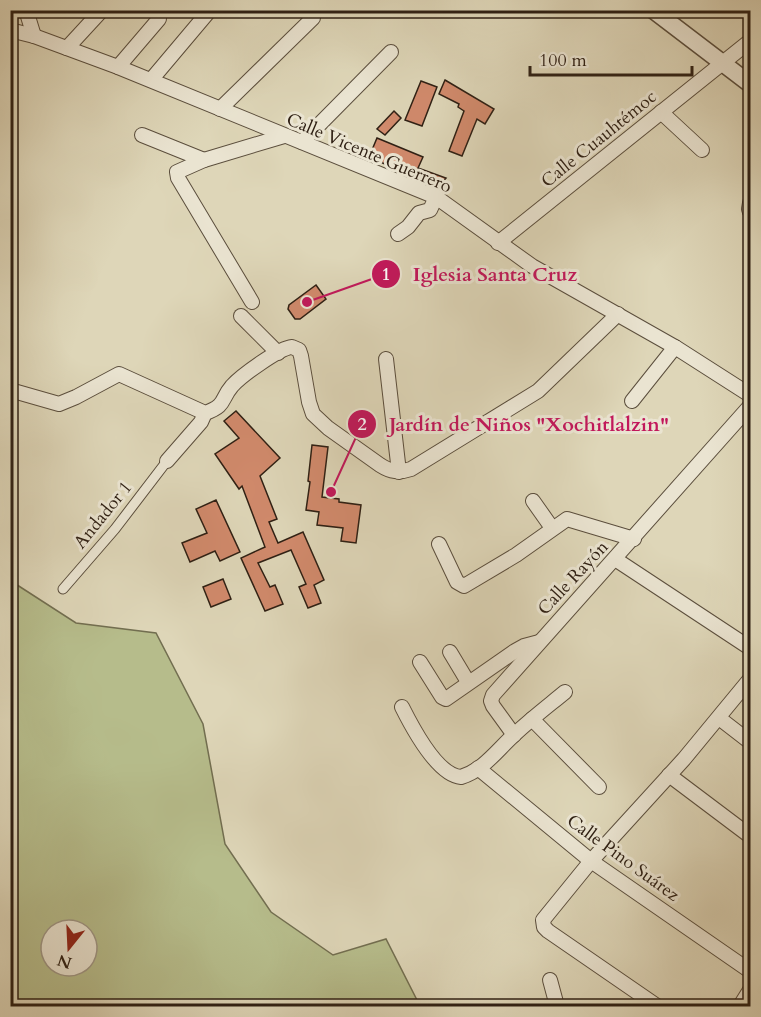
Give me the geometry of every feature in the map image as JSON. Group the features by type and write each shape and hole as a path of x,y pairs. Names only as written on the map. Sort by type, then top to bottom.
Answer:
{"street":[{"path":"26,10 34,36"},
{"path":"67,48 102,10"},
{"path":"151,80 210,10"},
{"path":"653,10 750,84"},
{"path":"220,109 313,18"},
{"path":"118,67 159,19"},
{"name":"Calle Vicente Guerrero","path":"10,30 34,36 118,67 436,197 531,266 675,347 750,395"},
{"name":"Calle Cuauhtémoc","path":"498,243 750,41"},
{"path":"302,142 391,52"},
{"path":"661,112 702,150"},
{"path":"142,135 204,160"},
{"path":"252,302 178,178 177,172 204,160 284,136"},
{"path":"398,234 408,227 419,213 430,210 436,197"},
{"path":"750,203 750,212"},
{"path":"168,461 206,413 222,404 232,386 288,347 296,348 301,356 309,402 314,414 328,428 387,470 399,472 411,469 538,390 618,314"},
{"path":"241,316 278,353"},
{"path":"632,401 675,347"},
{"path":"386,359 399,472"},
{"path":"10,390 59,404 119,374 206,413"},
{"name":"Calle Rayón","path":"514,735 493,706 492,699 539,642 634,539 750,406"},
{"name":"Andador 1","path":"63,589 115,529 168,461"},
{"path":"533,501 552,528"},
{"name":"Calle Rayón","path":"439,544 457,582 464,586 516,555 562,521 572,520 634,539"},
{"path":"615,559 750,648"},
{"name":"Calle Rayón","path":"420,662 444,698 447,698 524,646 539,642"},
{"path":"450,652 468,682"},
{"path":"657,1006 544,927 544,916 719,718 750,679"},
{"path":"402,707 431,755 454,776 466,775 478,768 565,692"},
{"path":"719,718 750,742"},
{"path":"532,719 599,787"},
{"name":"Calle Pino Suárez","path":"478,768 591,861 750,971"},
{"path":"669,775 750,836"},
{"path":"550,980 556,1006"},
{"path":"740,1006 750,990"}],"green space":[{"path":"11,581 76,623 156,633 203,724 225,844 271,912 333,955 386,939 420,1006 11,1006"}],"building":[{"path":"445,80 494,109 485,124 477,119 462,156 449,151 464,111 458,107 459,104 439,94"},
{"path":"421,81 437,87 422,126 405,120"},
{"path":"394,111 401,118 385,135 377,129"},
{"path":"377,138 423,157 418,168 446,178 438,187 369,157"},
{"path":"316,285 326,299 300,319 295,319 288,309 289,305"},
{"path":"236,411 280,458 260,476 277,519 269,522 278,543 303,532 324,580 314,585 321,603 308,608 299,587 306,584 291,550 258,563 270,587 275,585 283,604 265,611 241,558 265,547 242,486 239,489 215,454 239,438 224,421"},
{"path":"312,445 328,447 322,497 361,505 356,543 341,541 343,528 317,525 319,512 306,510"},
{"path":"216,500 240,552 220,561 215,551 190,562 182,543 207,533 196,509"},
{"path":"223,579 231,599 211,607 203,587"}],"place":[{"name":"Iglesia Santa Cruz","path":"307,302"},
{"name":"Jardín de Niños \"Xochitlalzin\"","path":"331,492"}]}
